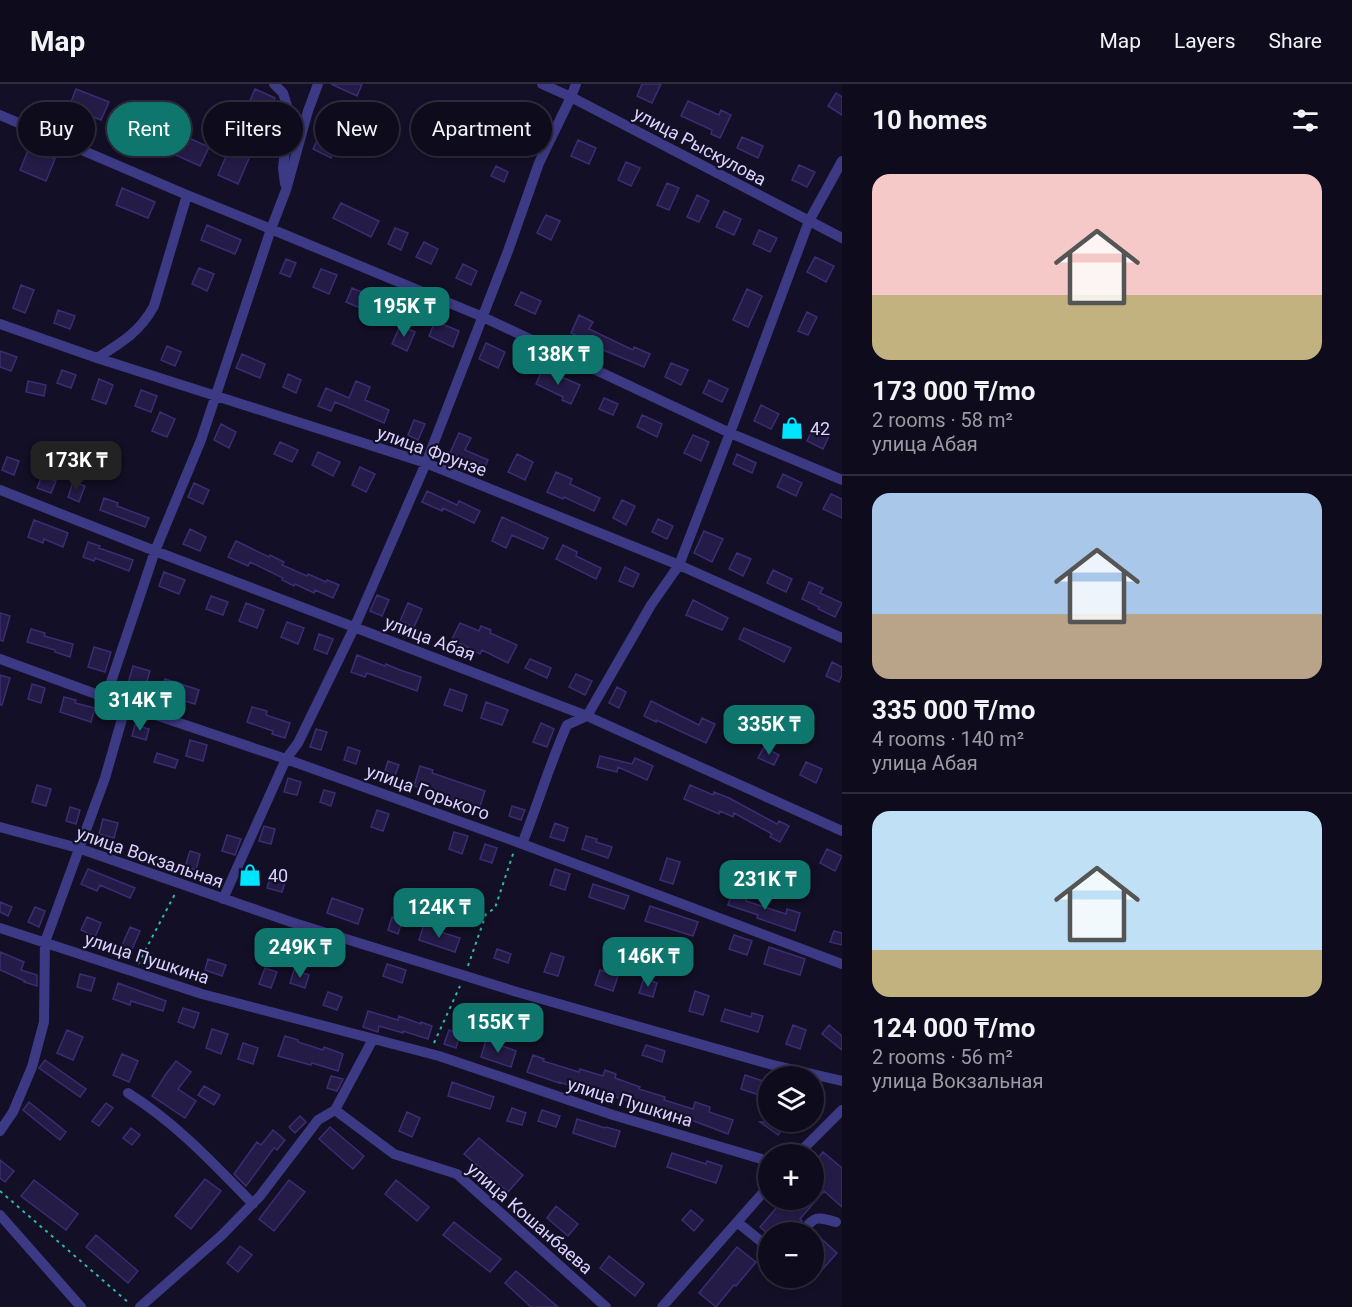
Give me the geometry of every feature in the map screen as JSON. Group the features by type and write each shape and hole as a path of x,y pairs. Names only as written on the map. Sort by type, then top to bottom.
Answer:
{"street":[{"path":"274,84 283,93 289,112 283,168 286,190"},
{"path":"106,698 155,550 201,440 286,190 318,84"},
{"name":"улица Рыскулова","path":"542,84 842,238"},
{"path":"223,899 286,759 298,743 355,626 426,464 508,251 538,163 576,84"},
{"path":"0,115 483,317 730,433 842,480"},
{"path":"519,843 536,808 554,753 567,724 587,716 651,605 678,566 809,222 842,161"},
{"path":"97,358 126,341 146,320 154,306 187,195"},
{"name":"улица Фрунзе","path":"0,324 97,358 426,464 678,566 842,638"},
{"name":"улица Абая","path":"0,490 587,716 842,831"},
{"name":"улица Горького","path":"0,659 519,843 842,964"},
{"path":"0,1131 13,1112 32,1067 44,1022 45,942 105,778 126,705"},
{"name":"улица Вокзальная","path":"0,827 78,848 291,922 465,976 773,1065 842,1081"},
{"name":"улица Пушкина","path":"0,928 202,994 429,1054 613,1115 758,1158"},
{"path":"140,1307 222,1235 253,1204 318,1120 335,1110 373,1039"},
{"path":"128,1093 152,1108 203,1153 253,1204"},
{"name":"улица Кошанбаева","path":"335,1110 394,1154 457,1174 606,1307"},
{"path":"809,1144 842,1110"},
{"path":"662,1307 758,1198"},
{"path":"0,1215 81,1307"},
{"path":"810,1222 817,1218 836,1222"},
{"path":"737,1222 758,1239"}],"path":[{"path":"429,1054 465,976 486,914 495,908 519,843"},
{"path":"134,972 180,884"},
{"path":"0,1191 134,1307"}],"building":[{"path":"331,84 362,84 357,96"},
{"path":"642,84 661,84 652,103 637,96"},
{"path":"76,89 109,102 107,102 101,120 95,118 95,102 71,102"},
{"path":"255,89 275,98 273,102 249,102"},
{"path":"836,93 842,97 842,115 828,106"},
{"path":"688,101 719,115 721,110 731,115 720,138 711,134 712,130 681,116"},
{"path":"742,137 763,146 758,158 737,148"},
{"path":"191,139 203,144 205,156 200,166 178,156 191,156"},
{"path":"578,140 596,148 589,164 571,156"},
{"path":"26,156 48,156 55,159 46,181 20,170"},
{"path":"226,156 250,156 238,184 218,175"},
{"path":"626,162 640,168 631,186 618,180"},
{"path":"799,165 815,172 807,187 792,180"},
{"path":"496,166 508,172 504,182 491,176"},
{"path":"667,183 679,188 669,210 657,205"},
{"path":"122,188 155,202 148,218 116,205"},
{"path":"697,195 709,201 699,222 687,217"},
{"path":"341,203 379,221 371,237 333,218"},
{"path":"724,211 741,219 734,235 716,227"},
{"path":"546,215 560,221 551,240 537,233"},
{"path":"207,225 241,240 235,254 201,240"},
{"path":"395,228 408,233 401,250 388,244"},
{"path":"759,230 777,238 770,252 753,244"},
{"path":"424,242 438,249 431,264 416,257"},
{"path":"815,257 834,266 826,282 807,272"},
{"path":"286,259 296,263 290,277 280,273"},
{"path":"463,264 477,271 471,285 456,278"},
{"path":"199,268 214,274 207,291 192,284"},
{"path":"321,269 337,275 329,294 313,287"},
{"path":"21,285 34,290 25,313 13,308"},
{"path":"352,288 371,296 365,310 346,302"},
{"path":"747,289 762,296 748,327 733,320"},
{"path":"521,292 541,301 535,314 515,305"},
{"path":"58,310 75,316 70,329 54,323"},
{"path":"807,312 817,317 808,335 798,331"},
{"path":"579,315 593,322 589,329 633,350 634,347 650,354 644,367 596,347 597,345 571,333"},
{"path":"435,321 459,331 453,347 429,336"},
{"path":"400,326 415,332 407,351 392,344"},
{"path":"486,343 505,352 498,368 479,359"},
{"path":"167,346 181,352 175,366 161,360"},
{"path":"0,351 17,357 11,371 0,367"},
{"path":"242,354 265,364 260,378 236,368"},
{"path":"671,363 688,370 681,385 665,377"},
{"path":"543,369 580,385 571,404 562,400 563,397 536,384"},
{"path":"62,370 76,375 71,388 57,383"},
{"path":"288,374 301,380 296,393 283,387"},
{"path":"99,379 113,385 106,404 92,399"},
{"path":"709,380 728,389 722,402 703,393"},
{"path":"28,381 46,385 44,396 26,392"},
{"path":"356,381 370,387 365,400 389,410 384,423 335,402 331,411 318,406 326,388 349,398"},
{"path":"141,390 157,396 151,412 135,406"},
{"path":"604,398 618,404 613,415 599,409"},
{"path":"761,405 779,414 771,429 754,421"},
{"path":"160,412 175,419 167,437 152,431"},
{"path":"642,415 662,424 657,437 637,427"},
{"path":"414,420 425,424 418,440 408,435"},
{"path":"221,424 236,432 229,448 214,440"},
{"path":"814,426 830,434 823,449 807,441"},
{"path":"459,433 471,438 465,450 488,460 484,469 450,453"},
{"path":"693,435 709,442 701,461 684,453"},
{"path":"280,442 298,450 292,462 274,454"},
{"path":"318,452 340,462 333,476 312,465"},
{"path":"517,454 533,462 525,480 508,472"},
{"path":"737,454 756,463 752,473 733,464"},
{"path":"7,457 19,461 14,475 2,470"},
{"path":"360,467 375,474 366,492 352,485"},
{"path":"556,472 572,479 570,484 600,498 594,511 547,492"},
{"path":"783,474 802,483 796,496 777,487"},
{"path":"42,476 56,481 51,493 37,488"},
{"path":"73,482 85,486 79,502 68,497"},
{"path":"194,483 209,490 203,504 188,497"},
{"path":"427,491 457,505 459,501 480,511 474,523 443,508 442,511 422,502"},
{"path":"831,494 842,499 842,518 823,509"},
{"path":"104,498 118,503 117,506 149,518 145,527 100,510"},
{"path":"622,500 635,506 626,525 613,518"},
{"path":"502,517 548,538 543,549 512,535 506,548 492,541"},
{"path":"658,519 673,526 667,539 652,532"},
{"path":"34,520 68,533 63,547 44,539 43,543 28,537"},
{"path":"190,529 206,537 200,551 183,544"},
{"path":"704,531 723,539 712,562 694,553"},
{"path":"236,541 269,557 270,555 284,562 282,565 307,576 308,574 339,585 333,598 315,590 314,593 295,584 294,586 250,562 248,566 228,557"},
{"path":"88,542 133,560 129,571 95,558 94,561 83,557"},
{"path":"563,545 577,552 576,556 601,568 596,579 556,559"},
{"path":"737,553 751,559 743,576 729,569"},
{"path":"625,567 639,574 633,587 619,581"},
{"path":"773,570 792,579 786,592 767,583"},
{"path":"164,572 185,580 179,594 159,586"},
{"path":"809,582 823,588 820,593 842,603 835,617 802,599"},
{"path":"377,595 389,600 382,616 370,611"},
{"path":"211,596 228,602 223,615 206,609"},
{"path":"693,600 728,618 722,630 686,615"},
{"path":"246,603 264,610 257,628 239,621"},
{"path":"408,603 422,609 414,627 400,621"},
{"path":"0,613 10,616 3,641 0,640"},
{"path":"287,622 304,628 298,644 281,637"},
{"path":"460,623 479,631 481,626 491,630 490,633 517,645 508,663 482,650 480,654 452,639"},
{"path":"744,628 791,648 784,662 739,639"},
{"path":"31,629 45,633 44,636 73,644 70,657 27,642"},
{"path":"319,634 333,639 327,654 314,649"},
{"path":"94,647 111,652 105,672 88,667"},
{"path":"357,655 421,677 417,691 367,673 365,677 351,672"},
{"path":"530,659 551,668 547,678 525,668"},
{"path":"832,662 842,667 839,682 826,676"},
{"path":"133,666 150,671 143,695 126,690"},
{"path":"576,674 592,681 585,695 569,687"},
{"path":"0,675 10,678 2,705 0,705"},
{"path":"165,679 199,690 195,704 161,694"},
{"path":"32,684 45,688 41,703 28,699"},
{"path":"617,687 626,692 619,708 609,703"},
{"path":"450,689 467,695 462,711 444,705"},
{"path":"64,697 76,700 75,703 95,708 91,722 60,712"},
{"path":"651,701 699,725 702,718 715,724 706,743 644,716"},
{"path":"486,702 508,710 502,725 481,718"},
{"path":"252,707 267,711 266,715 290,723 285,738 247,722"},
{"path":"541,723 554,729 547,747 533,742"},
{"path":"135,725 149,729 146,740 132,736"},
{"path":"316,729 327,732 321,750 310,747"},
{"path":"190,740 207,745 203,761 186,756"},
{"path":"348,747 360,751 356,764 344,760"},
{"path":"764,747 779,755 774,765 758,758"},
{"path":"157,753 178,760 175,768 154,762"},
{"path":"600,756 632,764 635,758 653,766 647,780 618,767 617,772 597,767"},
{"path":"388,761 399,765 394,778 384,774"},
{"path":"806,762 822,769 816,783 800,775"},
{"path":"420,766 433,770 432,773 485,791 479,809 414,786"},
{"path":"288,778 301,782 297,795 284,792"},
{"path":"37,785 51,789 46,806 32,802"},
{"path":"690,785 713,795 714,792 729,798 777,824 779,821 789,826 780,842 770,837 772,834 734,813 733,817 720,811 719,814 684,799"},
{"path":"324,790 335,793 331,806 320,802"},
{"path":"512,806 525,810 521,820 509,816"},
{"path":"70,807 80,810 76,824 66,821"},
{"path":"377,810 389,814 383,831 371,827"},
{"path":"103,819 118,823 114,838 99,834"},
{"path":"555,823 568,828 564,841 550,837"},
{"path":"264,826 275,829 271,844 259,841"},
{"path":"454,832 468,836 462,854 449,849"},
{"path":"227,835 241,839 235,855 222,851"},
{"path":"586,836 612,847 608,858 582,849"},
{"path":"485,844 497,848 492,863 480,859"},
{"path":"827,849 842,856 835,871 820,863"},
{"path":"190,851 200,854 196,870 185,867"},
{"path":"667,858 680,862 673,884 660,880"},
{"path":"88,869 135,888 130,898 100,885 97,891 81,884"},
{"path":"555,869 570,874 565,890 550,885"},
{"path":"271,875 286,879 282,892 267,888"},
{"path":"593,884 629,896 624,909 589,897"},
{"path":"733,889 748,894 746,901 786,914 787,909 800,913 795,931 728,905"},
{"path":"332,898 363,909 358,924 327,913"},
{"path":"0,902 12,907 8,916 0,912"},
{"path":"650,906 698,922 693,936 645,921"},
{"path":"35,907 45,911 39,927 28,922"},
{"path":"87,917 101,923 95,937 81,930"},
{"path":"392,917 402,921 398,934 388,930"},
{"path":"424,924 435,927 434,930 460,938 455,952 419,940"},
{"path":"130,927 140,931 131,952 121,948"},
{"path":"834,931 842,933 842,945 830,942"},
{"path":"289,934 300,937 294,955 283,951"},
{"path":"734,935 752,941 747,955 729,949"},
{"path":"769,947 805,959 800,975 764,964"},
{"path":"497,949 511,954 508,963 494,958"},
{"path":"0,952 24,962 21,970 37,975 37,986 0,970"},
{"path":"551,953 564,957 558,976 544,972"},
{"path":"208,959 226,965 222,976 205,970"},
{"path":"387,964 406,970 402,983 383,976"},
{"path":"265,968 277,972 271,988 259,984"},
{"path":"294,970 309,975 305,988 290,983"},
{"path":"600,970 618,976 613,991 595,985"},
{"path":"80,974 95,978 91,991 77,987"},
{"path":"644,978 657,983 653,997 639,993"},
{"path":"118,983 166,1001 163,1011 131,1001 130,1005 113,999"},
{"path":"695,991 709,996 703,1015 689,1011"},
{"path":"328,992 342,997 337,1010 323,1005"},
{"path":"183,1008 199,1013 194,1028 178,1022"},
{"path":"725,1009 751,1017 752,1013 763,1016 758,1032 721,1021"},
{"path":"368,1011 398,1020 399,1016 432,1026 428,1039 379,1026 378,1032 363,1027"},
{"path":"793,1025 806,1030 800,1049 786,1044"},
{"path":"829,1025 842,1036 842,1050 822,1034"},
{"path":"212,1029 228,1034 221,1054 206,1048"},
{"path":"67,1030 83,1037 73,1060 57,1053"},
{"path":"449,1030 460,1034 456,1048 444,1044"},
{"path":"285,1036 323,1050 324,1047 343,1054 338,1071 278,1056"},
{"path":"486,1040 516,1051 511,1067 481,1057"},
{"path":"243,1043 258,1048 253,1064 238,1059"},
{"path":"646,1045 665,1051 662,1062 642,1055"},
{"path":"122,1054 138,1061 129,1082 113,1075"},
{"path":"533,1055 544,1059 543,1061 579,1072 580,1069 603,1076 605,1070 616,1074 615,1078 640,1087 639,1089 693,1109 695,1102 710,1107 709,1112 733,1120 728,1134 686,1118 685,1121 635,1103 609,1095 608,1098 527,1072"},
{"path":"45,1060 86,1089 80,1097 39,1068"},
{"path":"176,1061 191,1072 178,1089 196,1101 185,1118 152,1096"},
{"path":"745,1075 758,1079 758,1095 741,1089"},
{"path":"331,1076 343,1079 337,1091 327,1088"},
{"path":"452,1082 494,1097 490,1109 448,1096"},
{"path":"204,1086 220,1095 214,1105 198,1095"},
{"path":"29,1102 66,1132 60,1140 23,1110"},
{"path":"106,1103 113,1108 99,1126 92,1121"},
{"path":"512,1108 526,1113 522,1125 507,1121"},
{"path":"542,1110 560,1116 556,1127 538,1121"},
{"path":"407,1112 420,1118 412,1137 399,1131"},
{"path":"300,1116 306,1122 295,1133 289,1127"},
{"path":"577,1119 620,1131 615,1147 573,1133"},
{"path":"330,1127 364,1156 353,1169 319,1139"},
{"path":"131,1128 140,1135 132,1145 123,1138"},
{"path":"273,1130 285,1140 277,1150 274,1148 246,1186 234,1174 257,1142 261,1145"},
{"path":"479,1138 523,1175 508,1192 464,1154"},
{"path":"672,1153 706,1164 707,1161 722,1166 716,1183 667,1167"},
{"path":"824,1153 842,1168 842,1207 824,1191"},
{"path":"0,1160 14,1171 5,1182 0,1178"},
{"path":"205,1179 221,1191 191,1229 175,1216"},
{"path":"34,1180 78,1214 66,1230 21,1196"},
{"path":"289,1180 305,1192 274,1231 259,1219"},
{"path":"396,1180 429,1207 417,1221 385,1194"},
{"path":"556,1206 578,1224 568,1236 547,1218"},
{"path":"691,1210 703,1220 694,1231 682,1220"},
{"path":"774,1210 808,1210 800,1219 801,1222 764,1222"},
{"path":"454,1222 501,1259 490,1272 443,1235"},
{"path":"96,1235 138,1271 128,1283 86,1247"},
{"path":"824,1241 837,1253 824,1268"},
{"path":"240,1246 252,1255 238,1272 227,1263"},
{"path":"737,1247 756,1262 716,1307 699,1293"},
{"path":"609,1256 644,1284 635,1296 600,1268"},
{"path":"516,1271 558,1307 531,1307 505,1283"}],"place":[{"name":"42","path":"792,428"},
{"name":"40","path":"250,875"}]}
